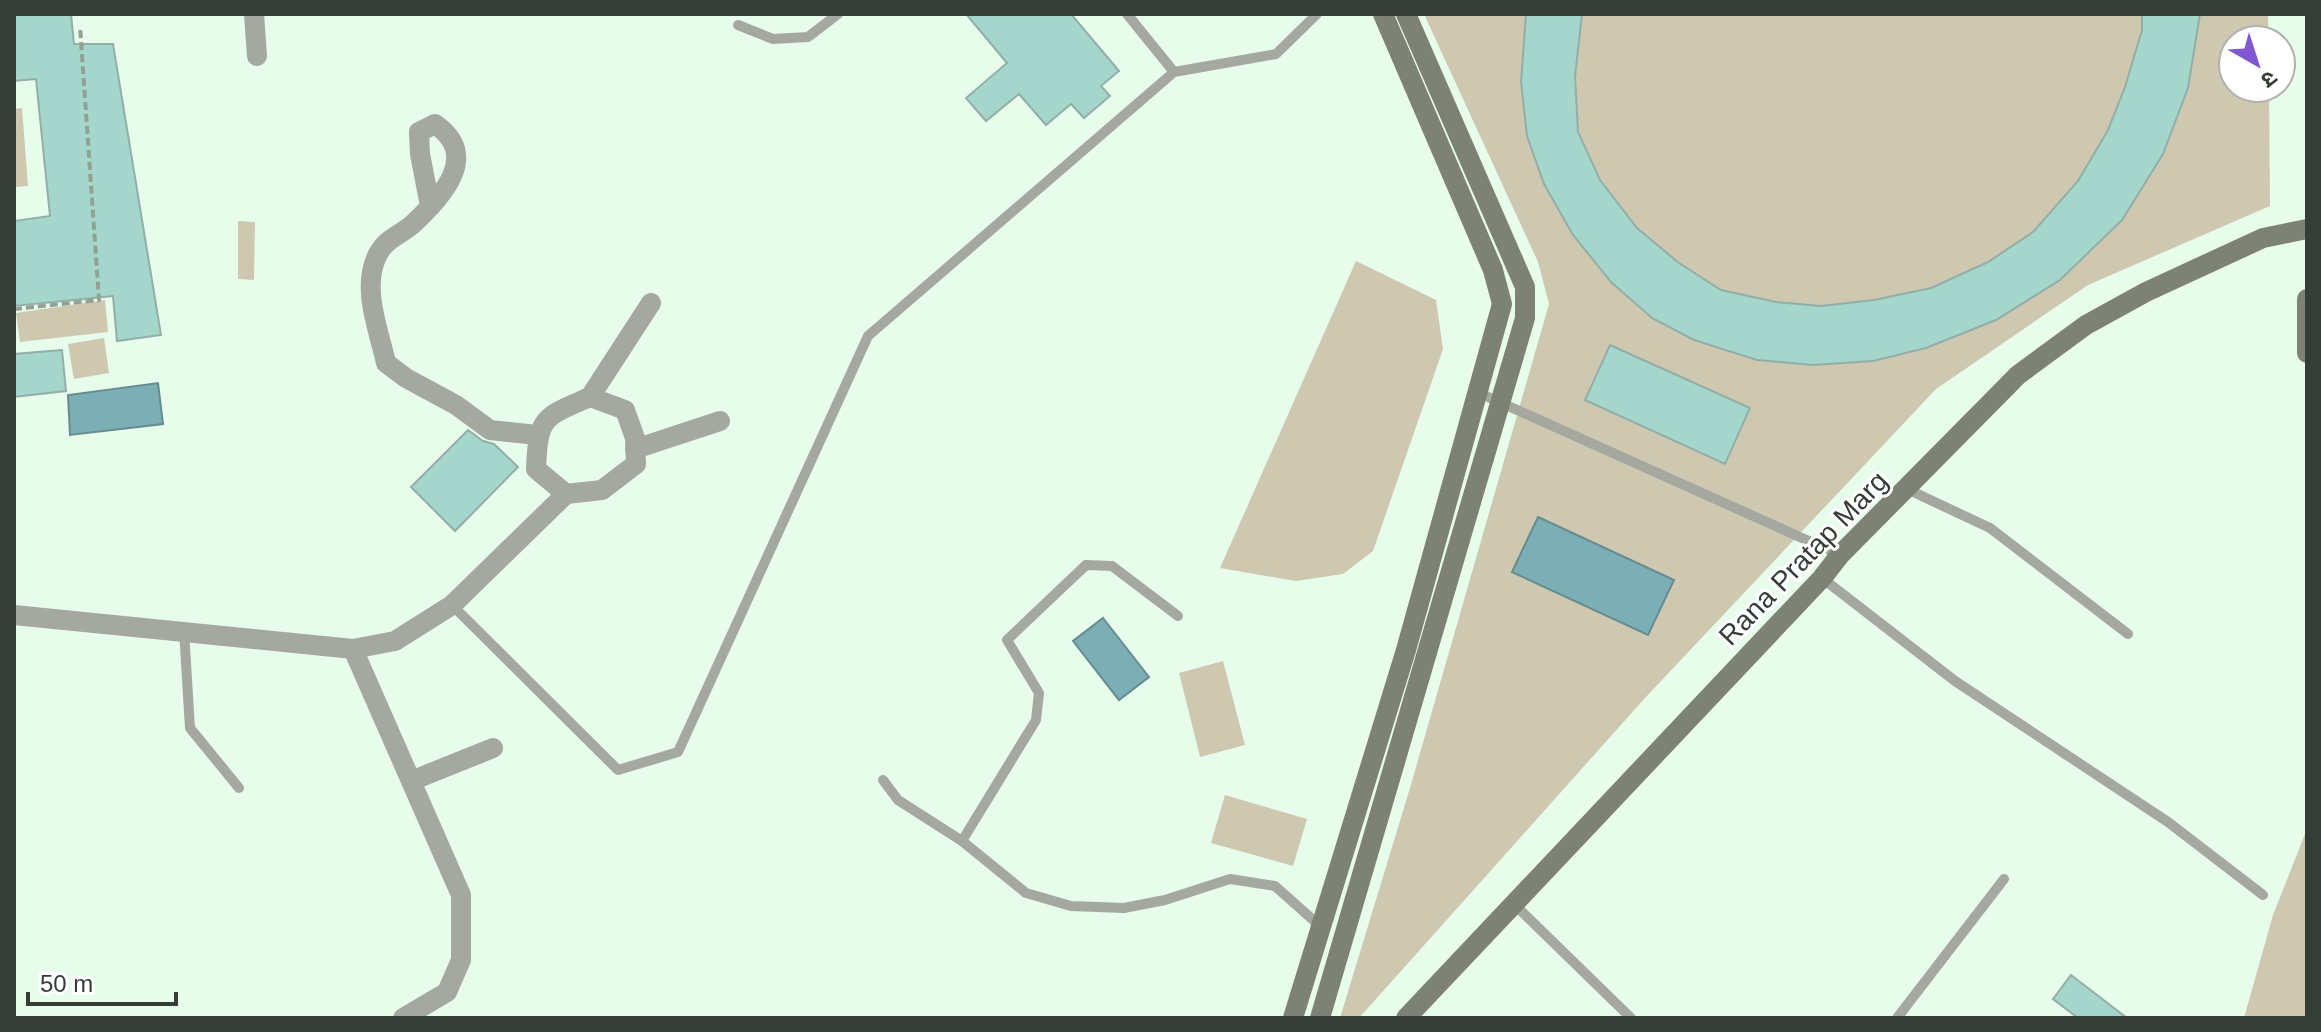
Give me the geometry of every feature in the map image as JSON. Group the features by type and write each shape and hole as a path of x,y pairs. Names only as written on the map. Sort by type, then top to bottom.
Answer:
{"street":[{"path":"254,14 257,56"},
{"path":"1293,1018 1406,650 1502,304 1496,282 1383,14"},
{"path":"1320,1018 1525,318 1525,287 1406,14"},
{"path":"430,206 411,226 391,237 375,259 369,285 386,363 406,378 456,405 490,430 537,435"},
{"name":"Rana Pratap Marg","path":"1406,1018 1822,578 1840,555 2018,375 2086,325 2146,292 2263,238 2307,229"},
{"path":"2307,299 2307,353"},
{"path":"566,494 536,469 537,435 550,414 590,397 651,303"},
{"path":"14,615 353,649 395,641 452,605 566,494 602,490 636,464 635,438 625,410 590,397"},
{"path":"635,449 720,421"},
{"path":"353,649 461,895 461,960 447,992 403,1018"},
{"path":"411,781 493,748"}],"lane":[{"path":"738,25 773,39 808,37 838,14"},
{"path":"1127,14 1174,72"},
{"path":"452,605 618,770 678,752 868,336 1174,72 1276,54 1317,14"},
{"path":"1477,392 1840,555"},
{"path":"1907,489 1990,528 2128,634"},
{"path":"962,841 1036,720 1039,693 1007,640 1086,565 1112,566 1178,616"},
{"path":"1822,578 1955,681 2168,822 2263,895"},
{"path":"184,631 190,728 239,788"},
{"path":"883,780 898,800 962,841 1026,893 1071,906 1124,908 1165,900 1230,879 1275,886 1321,927"},
{"path":"1897,1018 2004,879"},
{"path":"1514,904 1631,1018"}],"path":[{"path":"14,309 99,300 80,26"}],"shaded area":[{"path":"1424,14 2268,14 2268,24 2217,24 2217,104 2269,104 2270,206 2088,285 1936,389 1645,698 1359,1018 1340,1018 1410,788 1549,304 1538,262"},
{"path":"22,108 28,186 14,187 14,109"},
{"path":"238,221 255,222 254,280 238,279"},
{"path":"1356,261 1436,300 1443,349 1373,551 1343,574 1296,581 1220,568"},
{"path":"105,300 108,332 20,342 16,313"},
{"path":"104,338 109,373 74,379 68,344"},
{"path":"1223,661 1245,745 1200,757 1179,673"},
{"path":"1225,795 1307,819 1293,866 1211,843"},
{"path":"2307,829 2307,1018 2244,1018 2273,915"}],"water":[{"path":"158,383 163,424 70,435 68,395"},
{"path":"1538,517 1674,580 1648,635 1512,572"},
{"path":"1103,618 1149,677 1119,700 1073,641"}],"building":[{"path":"14,14 71,14 74,44 113,44 161,335 117,341 113,296 14,306 14,221 50,216 36,79 14,81"},
{"path":"966,14 1071,14 1119,71 1101,86 1110,96 1084,118 1071,104 1046,125 1019,94 986,121 966,98 1007,63"},
{"path":"1526,14 1582,14 1575,77 1578,132 1600,180 1637,228 1679,263 1721,290 1776,302 1821,306 1874,300 1931,288 1988,262 2033,232 2078,181 2108,130 2142,30 2142,14 2200,14 2188,88 2163,154 2122,220 2060,280 1996,320 1926,348 1873,361 1813,365 1757,360 1694,340 1652,318 1611,282 1573,235 1544,184 1527,136 1521,82"},
{"path":"1610,345 1750,408 1725,464 1585,400"},
{"path":"62,350 66,391 14,397 14,354"},
{"path":"468,430 483,441 494,444 518,467 455,531 411,487"},
{"path":"2071,975 2127,1018 2078,1018 2053,999"}]}
